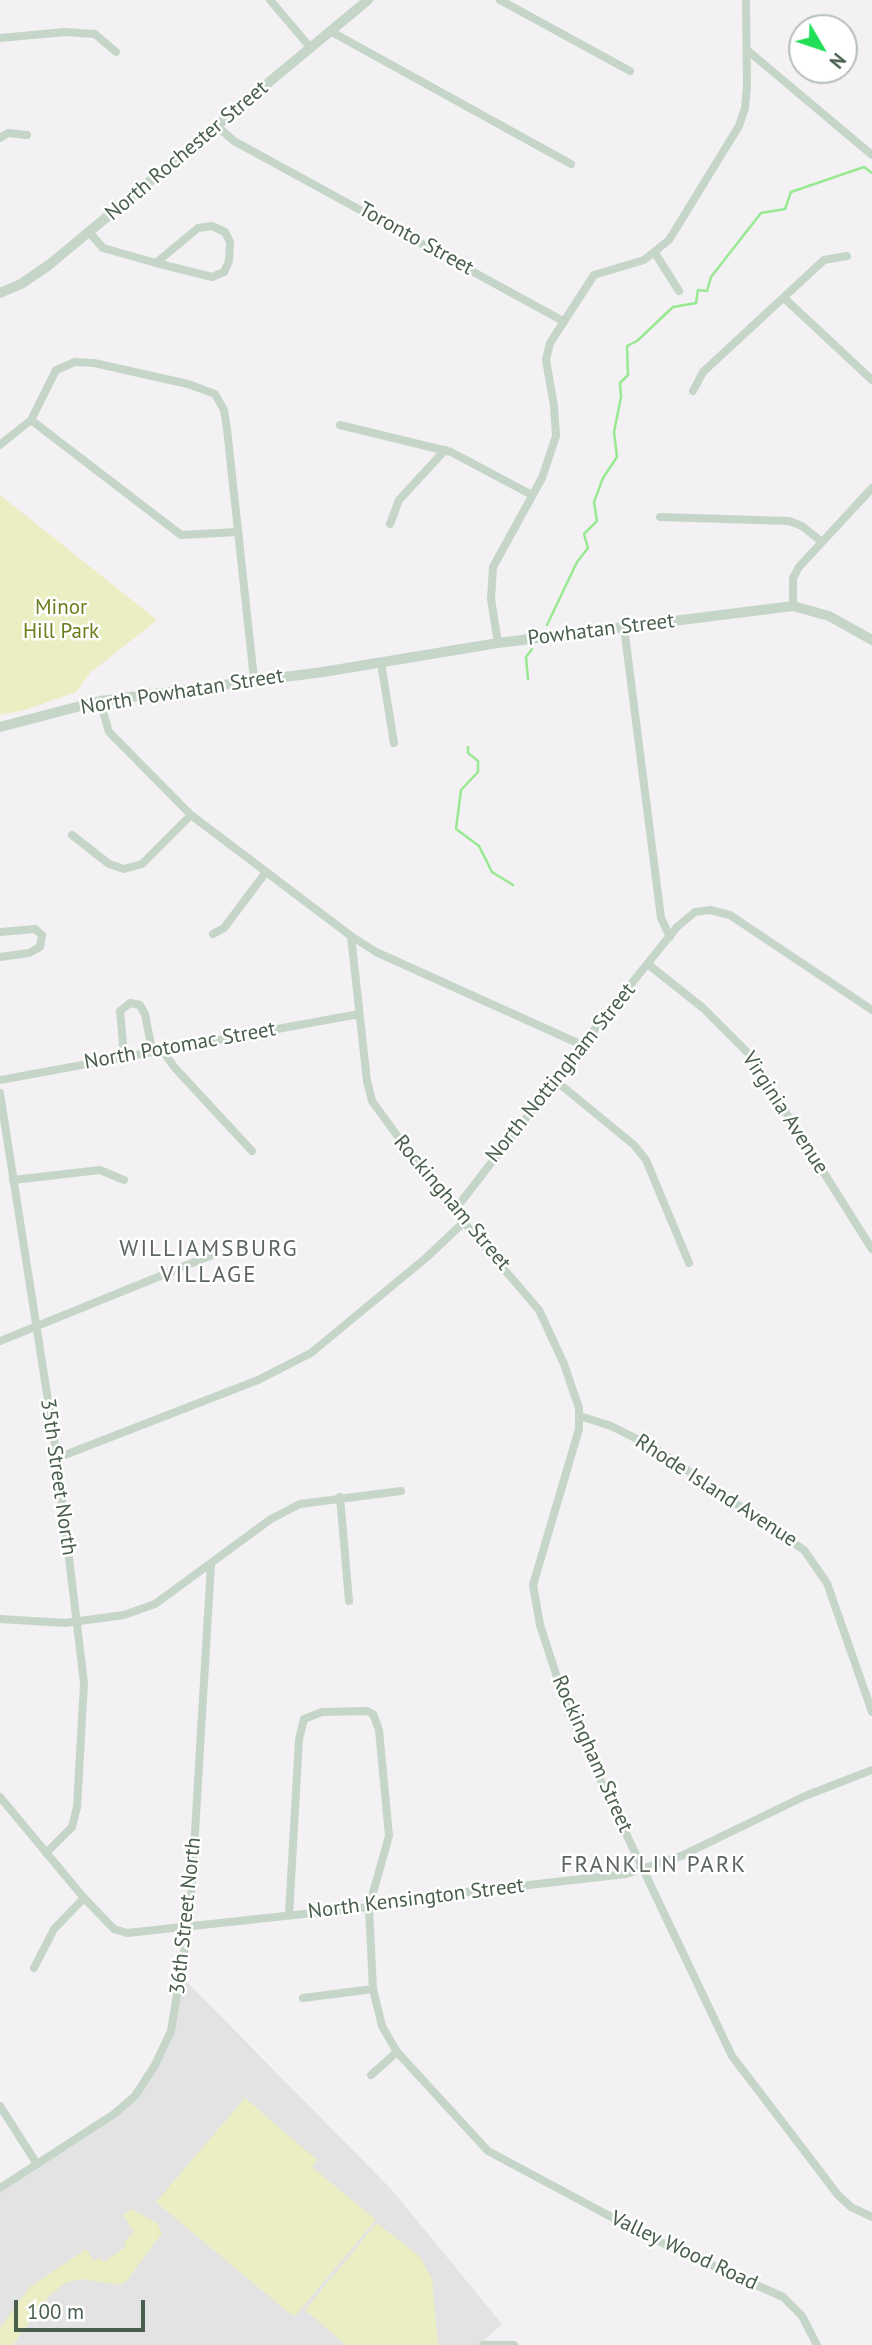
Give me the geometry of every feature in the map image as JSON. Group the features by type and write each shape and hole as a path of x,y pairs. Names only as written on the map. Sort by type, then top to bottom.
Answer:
{"street":[{"path":"270,0 310,47"},
{"name":"North Rochester Street","path":"0,293 21,284 89,232 368,0"},
{"path":"500,0 630,71"},
{"path":"498,643 491,591 493,567 553,450 556,422 546,360 550,343 594,275 655,253 675,233 739,126 746,108 746,0"},
{"path":"0,38 65,32 95,34 116,52"},
{"path":"330,32 571,164"},
{"path":"747,50 872,155"},
{"name":"Toronto Street","path":"217,126 234,141 563,321"},
{"path":"0,138 8,133 27,135"},
{"path":"89,232 103,248 156,263 212,277 223,272 229,261 230,242 225,232 212,226 198,228 156,263"},
{"path":"655,253 679,291"},
{"path":"694,391 702,372 824,260 847,256"},
{"path":"784,298 872,380"},
{"path":"0,445 31,420 56,370 75,362 94,363 175,381 215,394 223,410 227,429 254,679"},
{"path":"31,420 181,536 237,532"},
{"path":"340,425 445,450 532,495"},
{"path":"390,524 398,500 445,450"},
{"path":"793,607 794,574 872,488"},
{"path":"660,517 789,521 802,526 822,542"},
{"name":"Powhatan Street","path":"323,672 498,643 793,607 829,616 872,640"},
{"path":"624,627 661,918 670,937"},
{"path":"381,663 394,743"},
{"name":"North Powhatan Street","path":"0,727 100,701 323,672"},
{"path":"100,701 109,732 191,815 351,936 376,952 582,1045"},
{"path":"72,835 109,864 124,869 142,864 191,815"},
{"path":"213,934 224,928 266,873"},
{"name":"North Nottingham Street","path":"454,1211 582,1045 670,937 695,912 722,912 772,941 872,1010"},
{"path":"0,932 35,929 42,935 40,947 29,953 0,957"},
{"name":"Rockingham Street","path":"351,936 367,1081 382,1117 454,1211 539,1310 573,1388 580,1416 572,1456 536,1566 534,1597 569,1714 732,2056 838,2195 851,2207 872,2217"},
{"name":"Virginia Avenue","path":"649,965 703,1008 748,1054 872,1249"},
{"path":"124,1055 120,1011 130,1003 140,1005 145,1014 152,1050"},
{"name":"North Potomac Street","path":"0,1080 124,1055 359,1014"},
{"path":"162,1049 175,1068 252,1151"},
{"path":"555,1081 634,1145 646,1160 689,1263"},
{"name":"35th Street North","path":"0,1093 57,1458 79,1622 84,1683 77,1807 72,1827 46,1853"},
{"path":"13,1180 100,1170 124,1180"},
{"path":"57,1458 258,1380 311,1353 427,1257 464,1222"},
{"path":"0,1341 212,1255"},
{"name":"Rhode Island Avenue","path":"580,1416 611,1426 653,1447 804,1550 827,1583 872,1712"},
{"path":"0,1619 79,1622 124,1615 155,1604 271,1519 300,1504 401,1491"},
{"path":"340,1497 349,1601"},
{"name":"36th Street North","path":"0,2188 114,2115 135,2096 155,2065 171,2031 188,1928 211,1564"},
{"name":"Valley Wood Road","path":"289,1915 299,1739 304,1719 322,1712 368,1711 373,1714 379,1730 389,1836 369,1907 373,1989 382,2026 397,2052 479,2143 533,2176 645,2235 783,2297 802,2316 817,2345"},
{"name":"North Kensington Street","path":"0,1797 84,1898 114,1929 127,1933 369,1907 643,1870 681,1856 805,1796 872,1770"},
{"path":"34,1968 54,1928 84,1898"},
{"path":"303,1998 373,1989"},
{"path":"371,2075 397,2052"},
{"path":"0,2106 37,2164"},
{"path":"483,2345 514,2345"}],"shaded area":[{"path":"182,1977 391,2189 502,2324 479,2345 0,2345 0,2189 135,2096 171,2031"}],"green space":[{"name":"Minor Hill Park","path":"0,495 157,620 90,673 76,692 25,710 0,715"},
{"path":"245,2098 317,2160 312,2167 376,2220 294,2317 156,2202"},
{"path":"132,2209 157,2223 162,2233 126,2282 120,2285 81,2279 65,2283 49,2296 13,2345 0,2345 0,2328 30,2287 86,2249 94,2261 100,2258 104,2262 126,2247 124,2242 134,2232 123,2215"},
{"path":"377,2223 420,2257 432,2279 438,2345 346,2345 305,2310"}],"waterway":[{"path":"547,625 577,562 588,548 584,534 597,521 594,502 603,478 617,457 614,432 621,397 620,383 628,375 627,346 637,341 673,307 696,303 698,290 707,291 711,277 761,213 785,209 791,192 864,167 872,173"},
{"path":"528,679 526,657 532,649"},
{"path":"468,747 468,753 478,761 478,772 461,790 456,829 479,846 492,872 513,885"}],"district":[{"name":"WILLIAMSBURG VILLAGE","path":"209,1262"},
{"name":"FRANKLIN PARK","path":"654,1865"}]}
